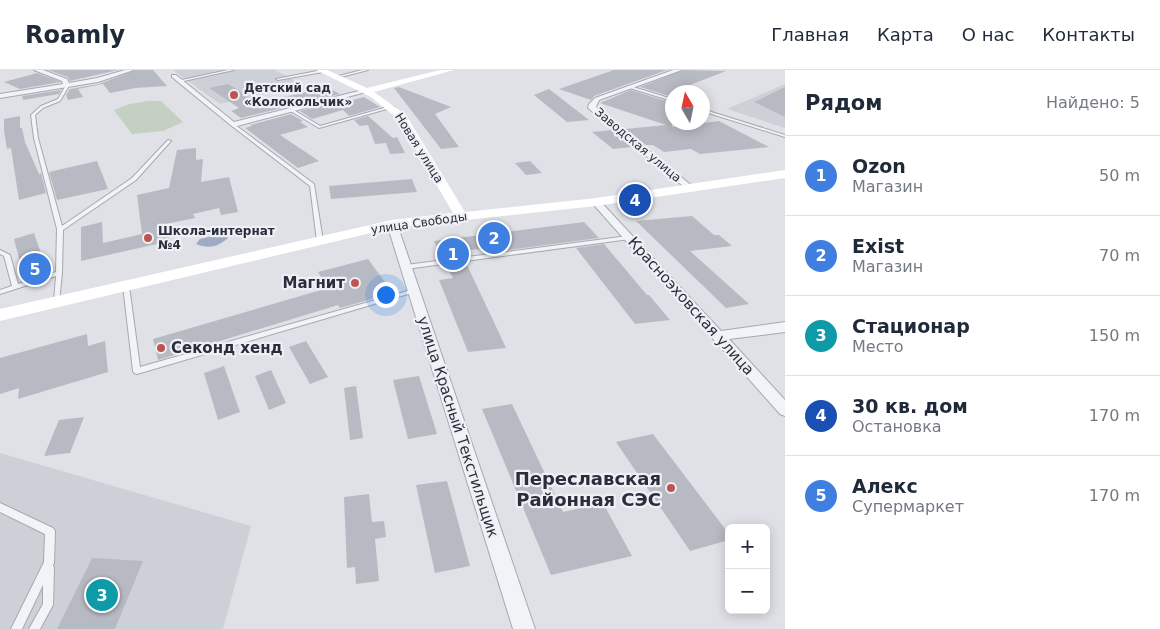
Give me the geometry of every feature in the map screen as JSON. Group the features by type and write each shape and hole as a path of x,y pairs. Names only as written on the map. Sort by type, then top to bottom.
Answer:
{"main road":[{"name":"Новая улица","path":"321,70 367,91 392,107 402,117 461,216"},
{"path":"367,91 445,70"},
{"name":"улица Свободы","path":"0,315 392,224 596,202 785,174"}],"street":[{"path":"37,70 65,80 67,86"},
{"path":"108,70 120,74"},
{"path":"0,96 67,86 131,70"},
{"name":"Заводская улица","path":"679,70 597,99 592,104 592,108 689,188"},
{"path":"176,79 233,125 367,91"},
{"name":"Красноэховская улица","path":"596,202 785,410"},
{"name":"улица Красный Текстильщик","path":"392,224 524,629"},
{"path":"719,336 785,327"}],"lane":[{"path":"176,79 232,70"},
{"path":"278,79 321,70"},
{"path":"336,77 366,70"},
{"path":"57,301 60,273 60,228 36,138 33,115 42,107 59,100 67,86"},
{"path":"631,87 665,98"},
{"path":"291,110 319,127 392,107"},
{"path":"710,113 785,136"},
{"path":"233,125 312,185 320,241"},
{"path":"60,228 134,179 169,141"},
{"path":"406,267 628,238"},
{"path":"0,252 7,255 14,286"},
{"path":"0,292 60,273"},
{"path":"126,286 137,371 413,291"},
{"path":"0,508 50,531 48,605 34,629"},
{"path":"16,629 49,563"}],"shaded area":[{"name":"Детский сад «Колокольчик»","path":"275,70 303,85 220,104 174,71"},
{"path":"785,84 785,128 727,109"},
{"path":"0,453 251,526 223,629 0,629"}],"green space":[{"path":"161,101 183,122 163,131 132,134 114,110 130,104"}],"water":[{"path":"226,233 228,238 217,245 209,247 196,244 200,239"}],"building":[{"path":"48,70 118,70 70,81 68,77"},
{"path":"136,70 153,70 167,86 135,88 110,93 103,84 78,89 83,97 68,100 66,95 70,89 99,84"},
{"path":"614,70 667,70 594,96 591,100 559,89"},
{"path":"684,70 726,71 690,85 665,85 665,95 640,87"},
{"path":"37,73 61,82 20,89 4,82"},
{"path":"228,84 259,103 327,87 340,94 241,118 231,111 239,108 209,88"},
{"path":"399,87 451,107 435,114 459,147 441,149 394,88"},
{"path":"785,87 785,117 754,102"},
{"path":"549,89 589,120 567,122 534,95"},
{"path":"61,90 59,94 23,100 22,96"},
{"path":"631,90 665,101 665,125 600,103"},
{"path":"364,97 380,107 349,116 343,110 312,119 300,111 349,98 353,100"},
{"path":"291,114 303,121 300,122 308,127 280,135 319,161 298,168 245,128"},
{"path":"20,116 20,128 22,128 25,142 39,174 41,173 46,193 19,200 11,148 7,149 4,119"},
{"path":"368,116 393,138 397,137 405,153 390,154 386,143 375,144 368,125 360,126 354,120"},
{"path":"719,121 769,147 700,154 691,149 664,152 653,145 646,145 625,129 665,125 665,130 710,130 710,122"},
{"path":"612,130 632,147 613,149 592,132"},
{"path":"196,148 196,160 203,159 201,182 229,177 238,212 221,215 219,208 193,214 195,218 166,224 170,241 81,261 81,227 102,222 103,243 142,234 137,195 169,188 177,150"},
{"path":"97,161 108,189 57,200 49,172"},
{"path":"530,161 542,173 526,175 515,163"},
{"path":"412,179 417,192 331,199 329,186"},
{"path":"692,216 714,235 719,235 732,246 690,251 749,304 726,308 636,221"},
{"path":"584,222 599,238 493,252 490,248 460,251 462,256 443,258 434,241"},
{"path":"34,233 47,271 24,278 14,239"},
{"path":"604,244 670,320 635,324 576,248"},
{"path":"368,259 393,293 340,308 338,305 158,360 153,339 328,288 318,272"},
{"path":"466,263 506,348 468,352 439,280 453,278 446,265"},
{"path":"87,334 88,346 105,341 108,372 18,399 19,388 0,394 0,358"},
{"path":"306,341 328,377 310,384 289,347"},
{"path":"224,366 240,412 218,420 204,373"},
{"path":"271,370 286,403 269,410 255,376"},
{"path":"419,376 437,434 408,439 393,380"},
{"path":"356,386 363,438 350,440 344,388"},
{"path":"512,404 563,512 603,503 632,556 551,575 482,409"},
{"path":"84,417 70,453 44,456 59,420"},
{"name":"Переславская Районная СЭС","path":"653,434 725,529 725,541 690,551 616,442"},
{"path":"447,481 470,566 435,573 416,485"},
{"path":"369,494 372,522 384,521 386,537 375,539 379,581 356,584 355,567 347,568 344,497"},
{"path":"92,558 143,561 115,629 57,629"}],"place":[{"name":"Детский сад «Колокольчик»","path":"234,95"},
{"name":"30 кв. дом","path":"635,200"},
{"name":"Школа-интернат №4","path":"148,238"},
{"name":"Exist","path":"494,238"},
{"name":"Ozon","path":"453,254"},
{"name":"Алекс","path":"35,269"},
{"name":"Магнит","path":"355,283"},
{"name":"Секонд хенд","path":"161,348"},
{"name":"Переславская Районная СЭС","path":"671,488"},
{"name":"Стационар","path":"102,595"}]}
